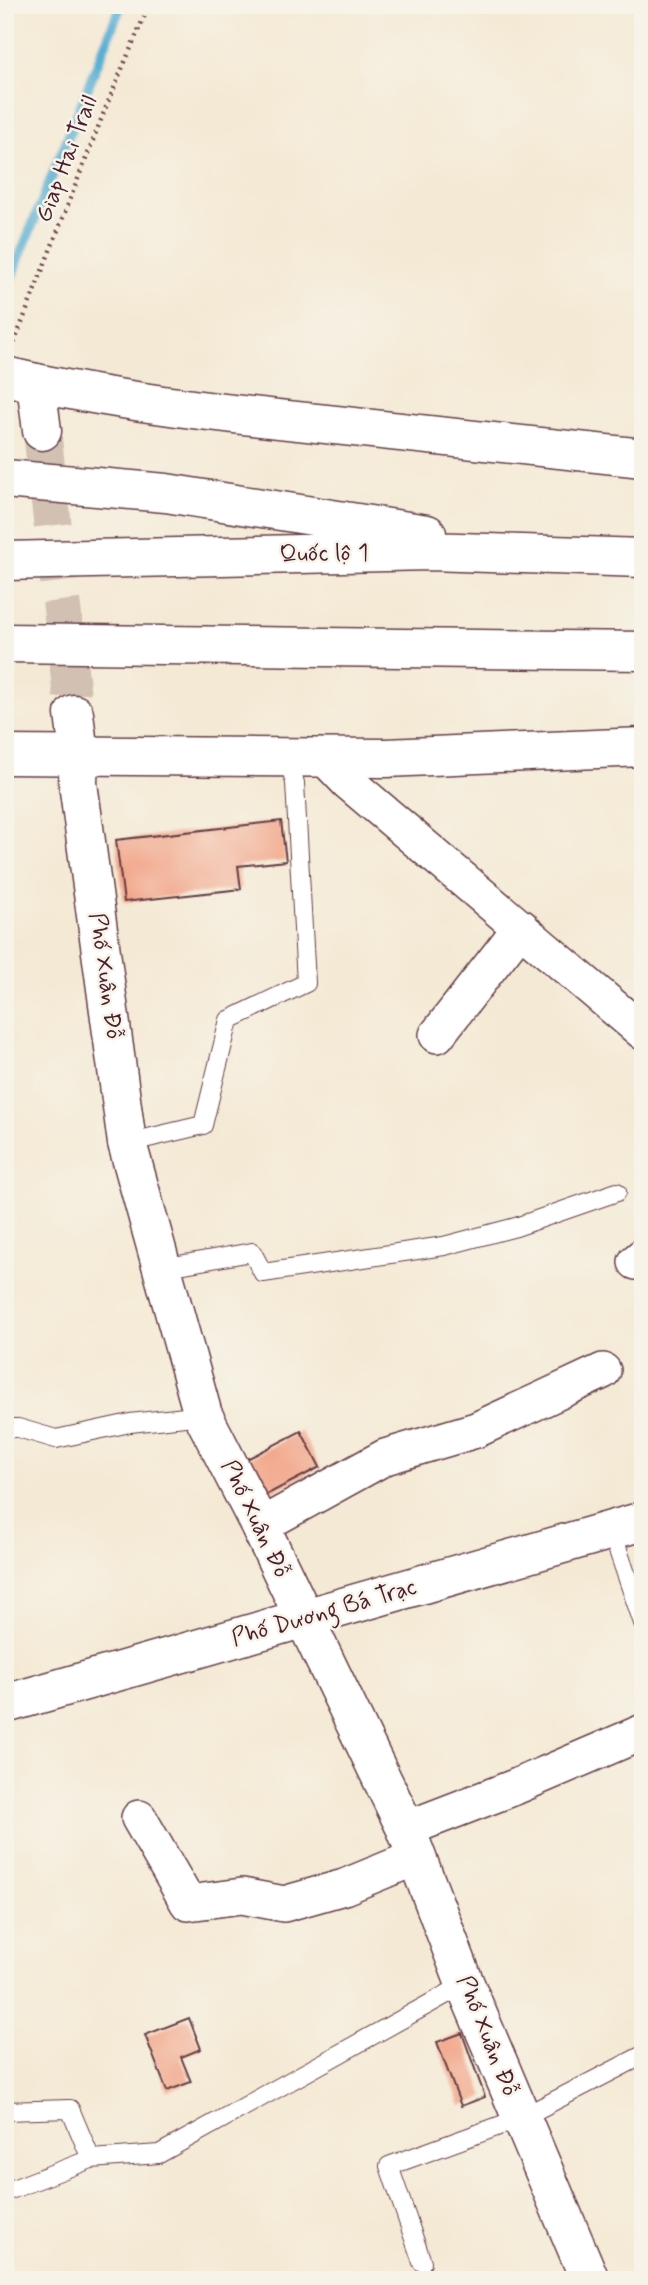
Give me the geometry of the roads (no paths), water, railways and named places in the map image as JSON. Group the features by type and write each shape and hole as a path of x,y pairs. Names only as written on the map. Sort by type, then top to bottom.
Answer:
{"main road":[{"path":"17,371 42,431"},
{"path":"17,371 134,401 643,458"},
{"path":"5,479 166,493 553,554"},
{"name":"Quốc lộ 1","path":"5,561 430,551 643,558"},
{"path":"5,643 643,651"},
{"path":"5,667 322,648"},
{"name":"Phố Xuân Đỗ","path":"74,713 79,754 78,783 127,1143 203,1415 260,1526 411,1843 466,1984 590,2280"},
{"path":"5,755 386,758 643,747"},
{"name":"Phố Dương Bá Trạc","path":"5,1704 627,1526"}],"street":[{"path":"306,757 348,782 643,1032"},
{"path":"436,1034 521,927"},
{"path":"260,1526 385,1457 476,1430 603,1371"},
{"path":"139,1818 188,1903 242,1896 284,1904 344,1887 411,1843 515,1787 643,1732"}],"lane":[{"path":"127,1143 203,1125 229,1020 306,983 295,783 306,757"},
{"path":"162,1268 252,1252 263,1273 444,1246 516,1227 617,1192"},
{"path":"5,1428 19,1428 56,1439 130,1423 203,1415"},
{"path":"627,1526 643,1623"},
{"path":"5,2192 91,2159 159,2154 466,1984"},
{"path":"422,2262 389,2165 521,2118 643,2055"},
{"path":"5,2111 70,2109 91,2159"}],"waterway":[{"path":"5,293 121,5"}],"tunnel":[{"path":"42,431 74,714"}]}
